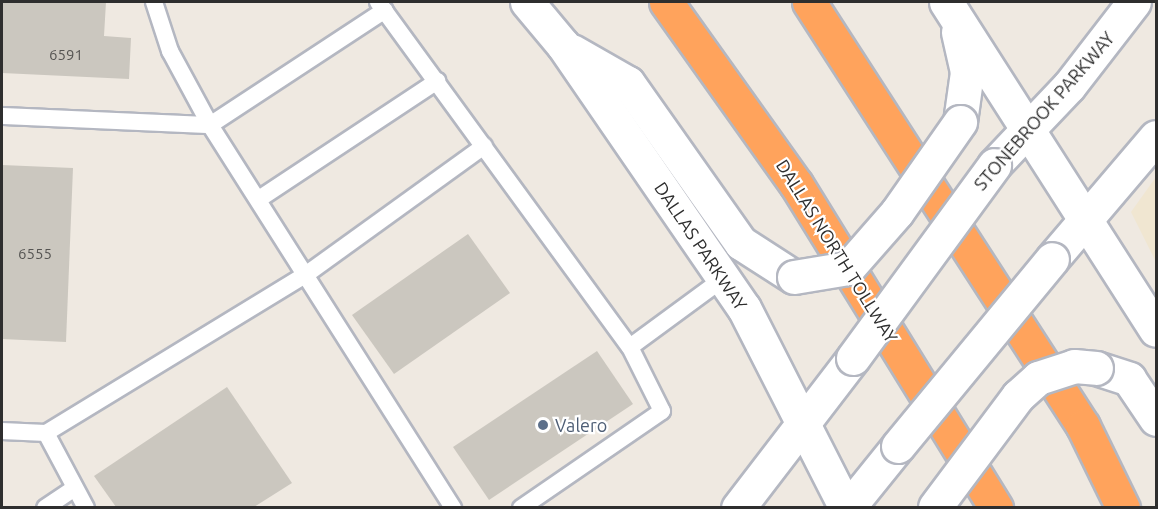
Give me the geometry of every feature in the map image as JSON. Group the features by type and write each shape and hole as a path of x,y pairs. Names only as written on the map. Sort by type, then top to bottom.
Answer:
{"highway":[{"name":"DALLAS NORTH TOLLWAY","path":"666,2 796,184 996,507"},
{"path":"809,2 1083,426 1123,507"}],"main road":[{"name":"DALLAS PARKWAY","path":"527,2 563,45 724,278 806,422 847,507"},
{"name":"STONEBROOK PARKWAY","path":"738,507 806,422 994,165 1069,86 1134,2"},
{"path":"563,45 628,83 741,243 794,277 848,268 897,213 960,122 967,72 950,7"},
{"path":"950,7 1156,330"},
{"path":"847,507 1085,219 1156,137"},
{"path":"935,507 1018,396 1038,378 1074,366 1096,368 1129,379 1156,419"}],"lane":[{"path":"154,2 170,51 210,124 308,273 453,507"},
{"path":"2,117 210,124 381,6 630,347 662,411 521,507"},
{"path":"259,199 437,81"},
{"path":"2,431 46,433 308,273 484,146"},
{"path":"630,347 724,278"},
{"path":"46,433 86,507"},
{"path":"45,507 75,488"}],"shaded area":[{"path":"1156,177 1156,262 1131,212"}],"building":[{"path":"2,2 106,2 104,36 131,38 129,79 2,73"},
{"path":"2,165 73,168 66,342 2,339"},
{"path":"468,234 510,293 394,374 352,315"},
{"name":"Valero","path":"597,351 633,404 489,500 453,447"},
{"path":"227,387 292,483 254,507 116,507 94,476"}],"place":[{"name":"Valero","path":"543,425"}]}
